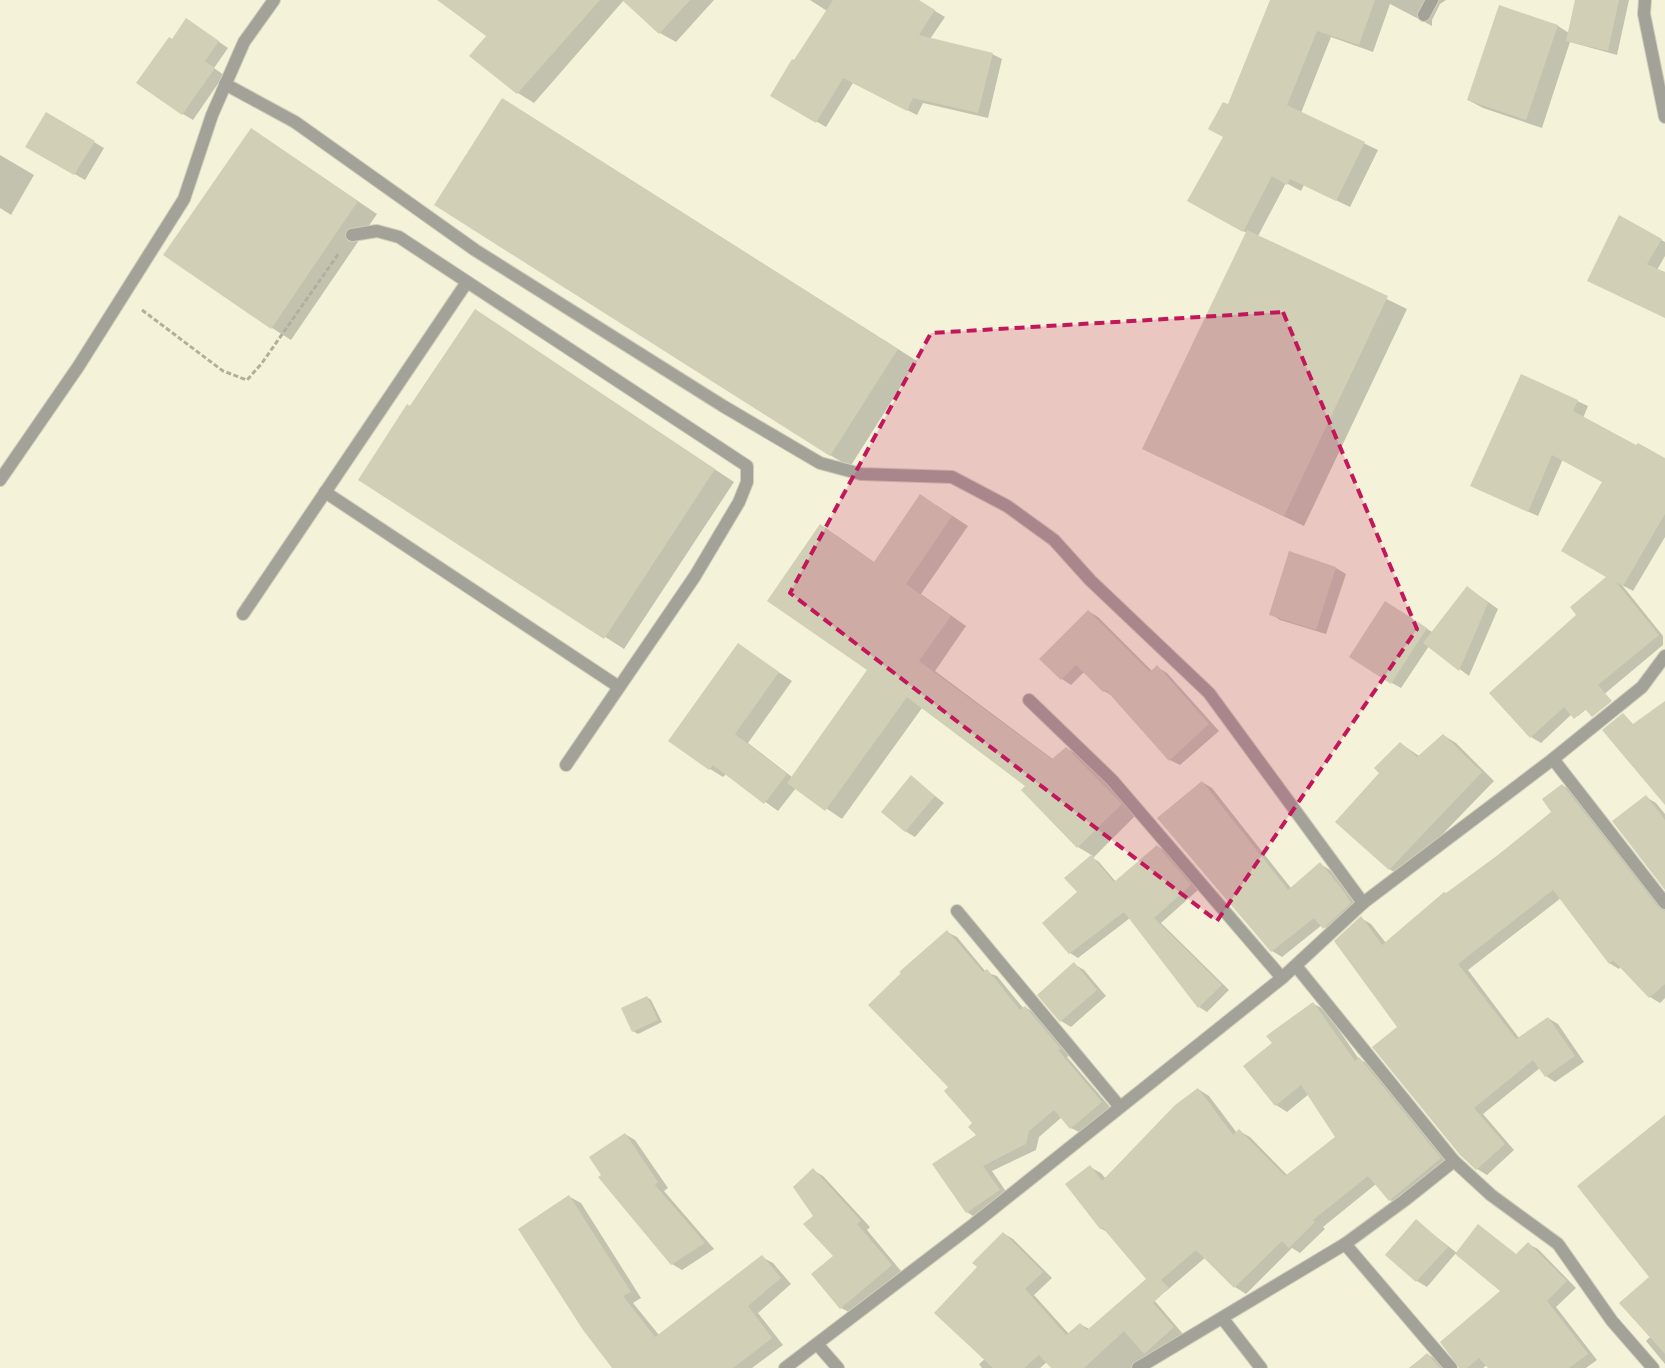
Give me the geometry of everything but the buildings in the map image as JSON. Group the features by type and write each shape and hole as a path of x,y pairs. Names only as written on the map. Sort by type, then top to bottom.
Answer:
{"street":[{"path":"0,480 78,367 184,199 212,115 225,84 244,42 274,0"},
{"path":"1424,16 1432,0"},
{"path":"1645,0 1644,14 1665,117"},
{"path":"225,84 295,122 474,250 723,406 820,462 861,474 952,477 1014,512 1054,540 1090,580 1209,693 1363,903"},
{"path":"352,235 377,231 399,237 747,466 747,482 739,502 695,576 566,765"},
{"path":"243,614 467,282"},
{"path":"326,492 619,687"},
{"path":"785,1368 974,1224 1282,978 1363,903 1553,759 1642,687 1665,656"},
{"path":"1029,700 1112,780 1282,978"},
{"path":"1553,759 1665,903"},
{"path":"957,911 1120,1107"},
{"path":"1296,966 1454,1161 1491,1195 1558,1244 1612,1320 1653,1368"},
{"path":"1138,1368 1223,1319 1345,1244 1454,1161"},
{"path":"1345,1244 1451,1368"},
{"path":"1223,1319 1261,1368"},
{"path":"817,1344 838,1368"}],"path":[{"path":"124,296 224,371 247,380 262,363 352,235"}],"highlighted area":[{"path":"1283,312 1417,629 1217,921 790,593 931,333"}]}
